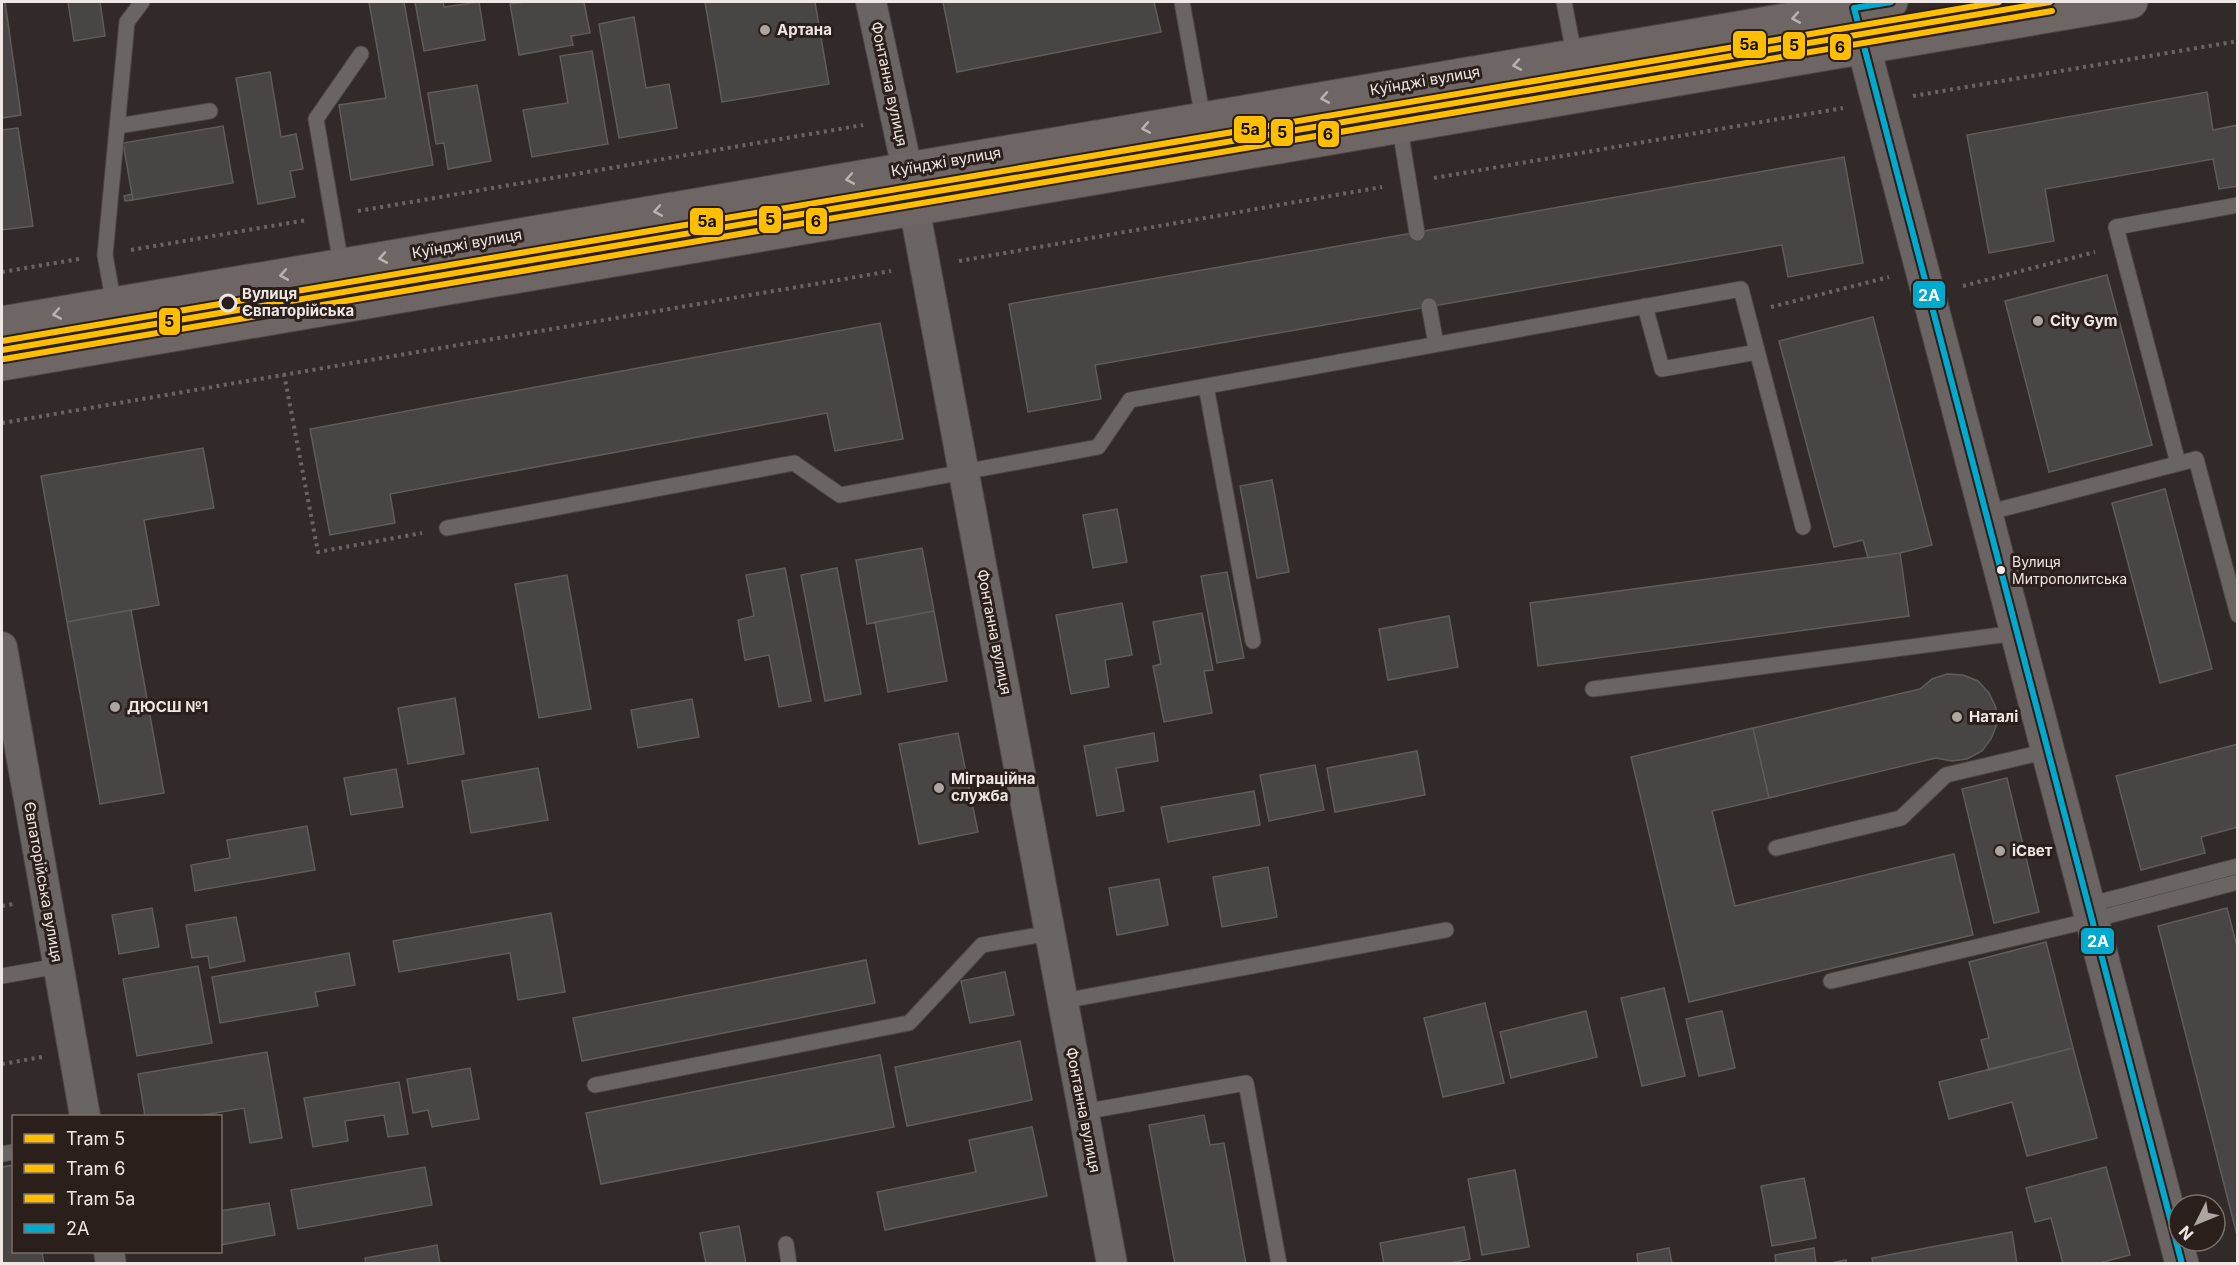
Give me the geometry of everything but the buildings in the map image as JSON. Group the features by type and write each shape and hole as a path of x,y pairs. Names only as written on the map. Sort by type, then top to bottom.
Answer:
{"main road":[{"name":"Куїнджі вулиця","path":"2,323 1574,55 1853,5 1891,2"},
{"path":"2,364 2131,2"}],"street":[{"name":"Фонтанна вулиця","path":"871,2 915,208 1112,1263"},
{"path":"1853,5 2182,1263"},
{"name":"Євпаторійська вулиця","path":"2,647 85,1115"}],"lane":[{"path":"121,344 105,255 127,22 142,2"},
{"path":"1182,2 1210,158"},
{"path":"1564,2 1582,95"},
{"path":"348,305 316,119 361,54"},
{"path":"1393,86 1417,232"},
{"path":"118,126 210,111"},
{"path":"2178,463 2116,227 2238,205"},
{"path":"447,528 794,463 840,495 1098,447 1130,400 1741,289 1803,527"},
{"path":"1429,306 1436,344"},
{"path":"1645,306 1662,369 1757,352"},
{"path":"1206,386 1253,641"},
{"path":"1986,513 2196,459 2238,615"},
{"path":"1593,689 2016,633"},
{"path":"1776,848 1901,818 1946,775 2048,751"},
{"path":"1832,981 2090,912 2238,866"},
{"path":"2090,912 2238,882"},
{"path":"1062,1000 1446,930"},
{"path":"595,1085 909,1023 982,945 1050,933"},
{"path":"2,975 58,966"},
{"path":"1083,1112 1246,1083 1279,1263"},
{"path":"786,1244 789,1263"}],"path":[{"path":"1909,97 2238,41"},
{"path":"2,272 863,125"},
{"path":"1959,287 2121,246"},
{"path":"2,423 891,271"},
{"path":"1748,313 1890,276"},
{"path":"284,374 318,552 447,528"}],"tram line":[{"name":"5а","path":"2,341 1999,2"},
{"name":"5","path":"2,350 2050,2"},
{"name":"6","path":"4,359 2052,11"}],"transit line":[{"name":"2А","path":"1891,2 1854,8 2182,1264"}],"place":[{"name":"Артана","path":"765,30"},
{"name":"Вулиця Євпаторійська","path":"228,303"},
{"name":"City Gym","path":"2038,321"},
{"name":"Вулиця Митрополитська","path":"2001,570"},
{"name":"ДЮСШ №1","path":"115,707"},
{"name":"Наталі","path":"1957,717"},
{"name":"Міграційна служба","path":"939,788"},
{"name":"iСвет","path":"2000,851"}]}
